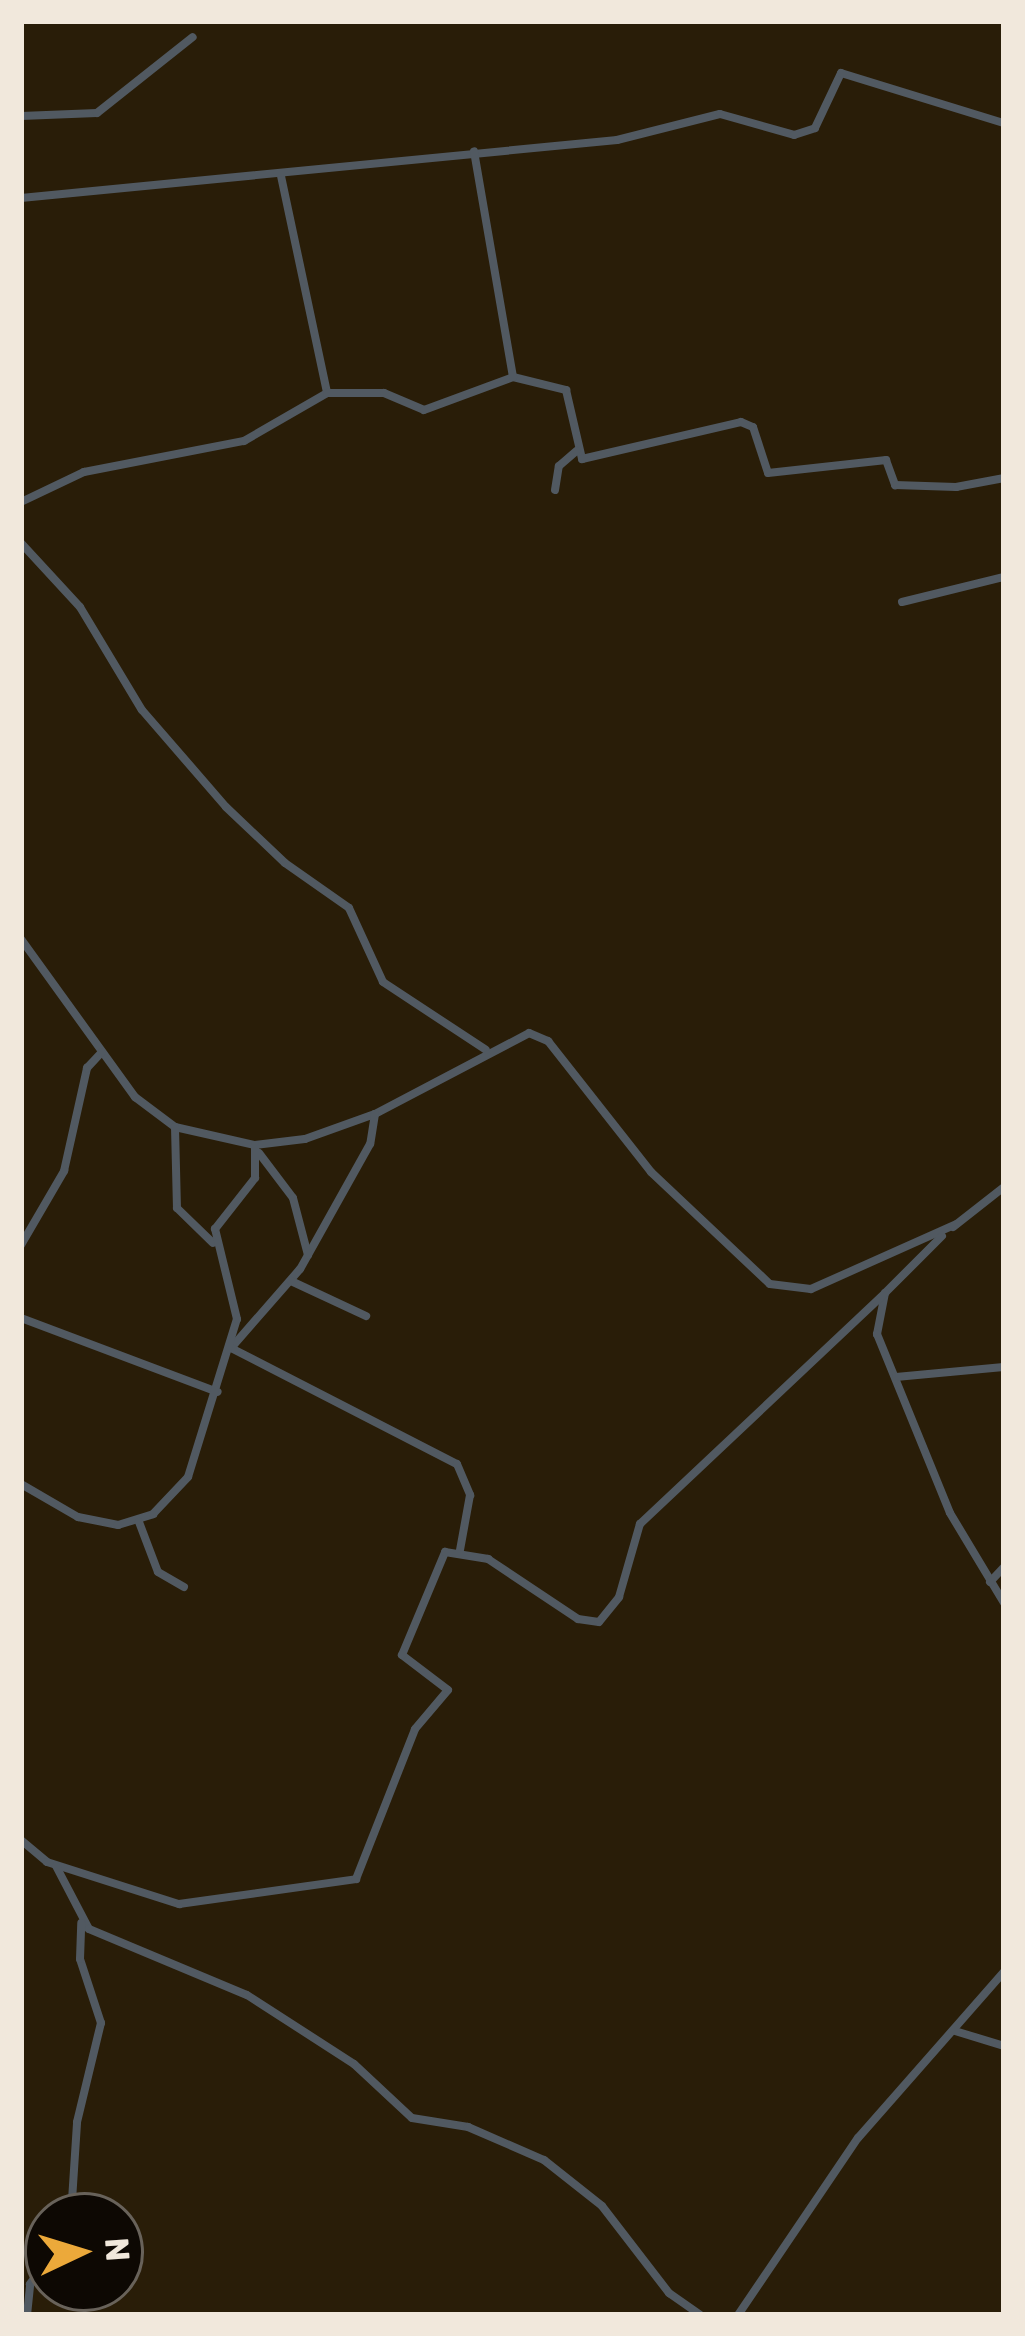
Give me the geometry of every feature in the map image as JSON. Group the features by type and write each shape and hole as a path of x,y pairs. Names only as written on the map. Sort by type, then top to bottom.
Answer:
{"street":[{"path":"21,116 97,113 193,37"},
{"path":"21,198 141,181 281,176 475,151 634,138 719,115 808,133 841,73 1004,123"},
{"path":"475,151 513,377"},
{"path":"281,176 327,393"},
{"path":"21,502 84,472 244,441 327,393 384,393 424,410 513,377 562,386 576,451 582,459 617,445 644,450 741,422 752,427 768,473 886,460 896,485 956,487 1004,478"},
{"path":"555,490 559,466 576,451"},
{"path":"21,542 80,608 142,710 226,807 285,863 349,908 382,982 487,1051"},
{"path":"902,602 1004,577"},
{"path":"21,939 101,1053 153,1115 175,1127 256,1149 305,1139 375,1114 516,1035 548,1041 667,1189 728,1251 786,1291 883,1263 956,1224"},
{"path":"21,1245 64,1171 87,1068 101,1053"},
{"path":"231,1348 308,1255 370,1144 375,1114"},
{"path":"21,1484 78,1517 139,1522 188,1477 231,1348 238,1303 213,1243 176,1208 175,1127"},
{"path":"213,1243 223,1216 255,1178 256,1149"},
{"path":"256,1149 293,1198 308,1255"},
{"path":"21,1840 56,1864 179,1904 356,1879 415,1729 448,1690 402,1655 446,1552 460,1550 503,1568 578,1619 599,1622 620,1597 640,1524 956,1224 1004,1187"},
{"path":"291,1281 366,1316"},
{"path":"885,1293 876,1325 950,1513 1004,1603"},
{"path":"21,1318 218,1392"},
{"path":"231,1348 457,1464 470,1495 460,1550"},
{"path":"896,1377 1004,1367"},
{"path":"139,1522 158,1572 184,1587"},
{"path":"990,1582 1004,1567"},
{"path":"56,1864 81,1923 80,1959 101,2023 77,2122 73,2192"},
{"path":"81,1923 247,1995 354,2064 412,2118 468,2127 544,2160 602,2206 668,2294 700,2315"},
{"path":"738,2315 858,2138 1004,1972"},
{"path":"955,2030 1004,2047"}]}
